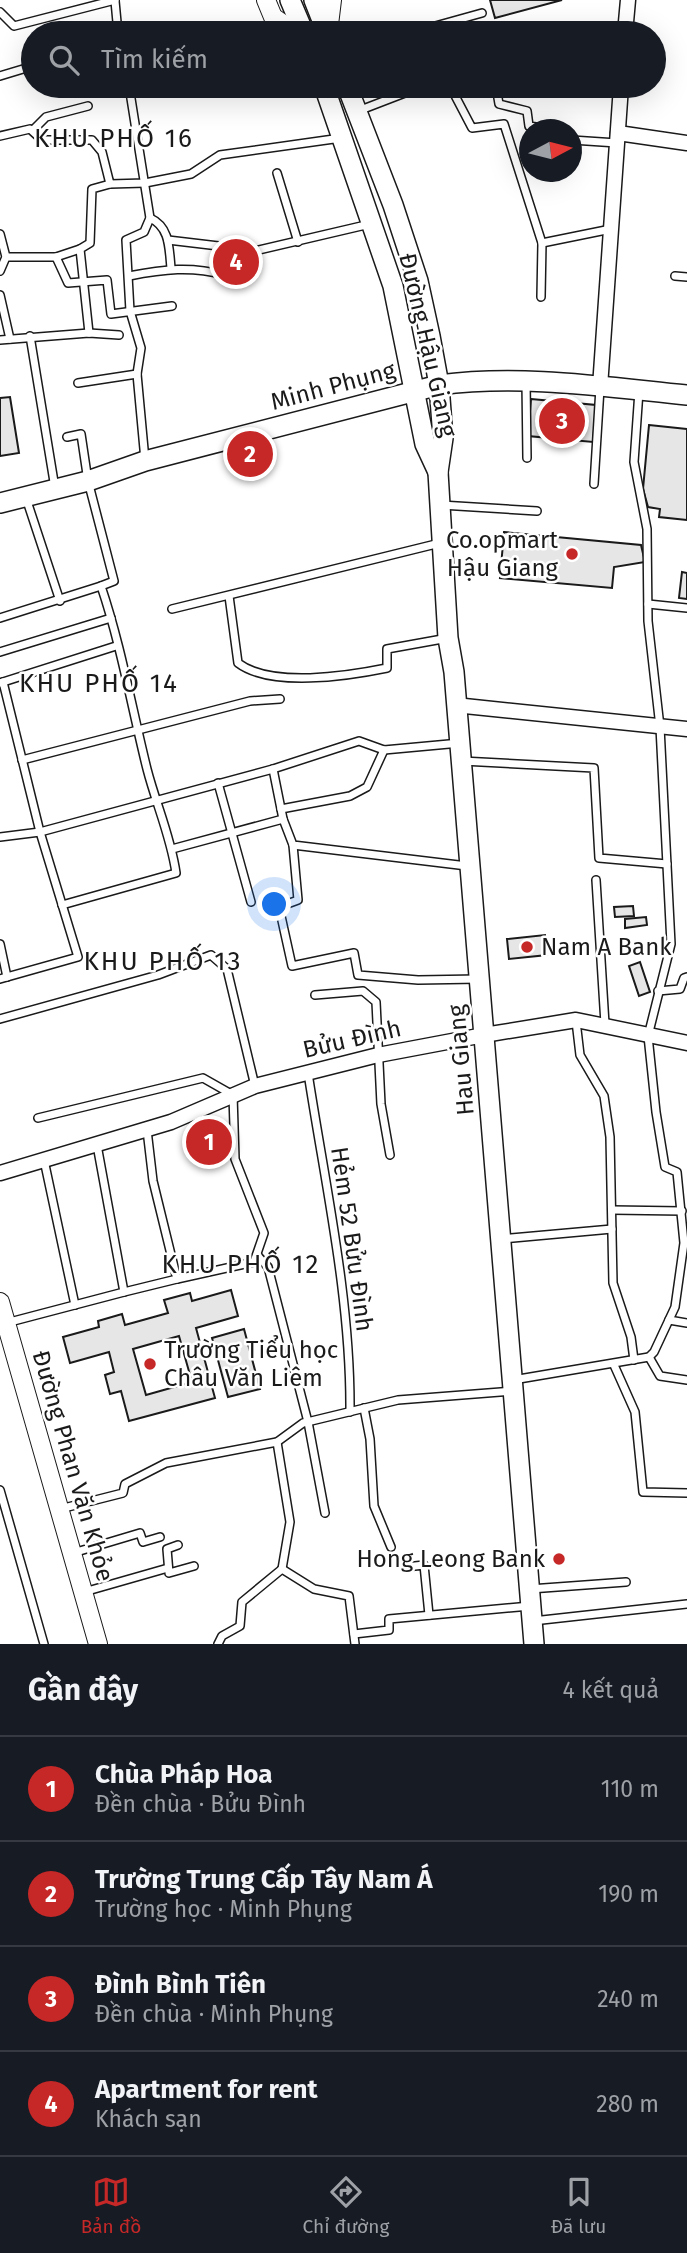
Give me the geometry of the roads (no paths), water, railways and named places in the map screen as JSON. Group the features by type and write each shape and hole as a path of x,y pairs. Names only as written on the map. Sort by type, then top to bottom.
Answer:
{"main road":[{"path":"290,0 299,21"},
{"path":"314,0 322,21"},
{"name":"Đường Hậu Giang","path":"328,98 393,286 425,444 438,472"},
{"name":"Đường Hậu Giang","path":"352,98 418,281 439,385 443,438 438,472"},
{"name":"Minh Phụng","path":"0,503 88,481 145,461 439,385 472,380 526,382 687,395"},
{"name":"Hau Giang","path":"438,472 448,638 470,866 534,1644"}],"street":[{"path":"266,0 273,17 279,21"},
{"path":"329,21 332,0"},
{"path":"626,21 628,0"},
{"path":"600,387 620,98"},
{"path":"617,138 687,143"},
{"path":"456,705 687,729"},
{"name":"Bửu Đình","path":"0,1173 147,1129 255,1086 378,1055 576,1020 687,1043"},
{"name":"Đường Phan Văn Khỏe","path":"0,1302 98,1644"}],"lane":[{"path":"34,21 115,1 117,21"},
{"path":"0,12 14,26 21,24"},
{"path":"453,21 482,13"},
{"path":"0,76 21,70"},
{"path":"132,98 150,218 144,232 126,240 130,312 141,348 137,374 145,461"},
{"path":"357,111 391,98"},
{"path":"456,98 472,128 504,124 542,243 541,297"},
{"path":"498,98 499,104 527,111 528,119"},
{"path":"0,136 33,130 46,117 88,106"},
{"path":"33,130 42,139 92,140 102,152 110,184"},
{"path":"6,257 57,257 90,243 92,189 110,184 145,183 191,174 220,155 342,138"},
{"path":"582,140 617,138"},
{"path":"277,173 298,242"},
{"path":"150,218 160,222 168,240 171,268"},
{"path":"233,256 372,223"},
{"path":"542,243 611,229"},
{"path":"0,234 6,257 0,271"},
{"path":"168,240 227,247 233,256"},
{"path":"80,249 89,333"},
{"path":"129,276 171,268 199,268 225,275 233,256"},
{"path":"57,257 68,283 107,280 111,314 172,306"},
{"path":"675,276 687,277"},
{"path":"0,295 10,339"},
{"path":"0,340 64,334 119,335"},
{"path":"30,336 55,488"},
{"path":"78,383 137,374"},
{"path":"526,382 527,458"},
{"path":"594,484 600,387"},
{"path":"639,391 634,462 647,529 648,604 660,727 671,944 649,1035 656,1112 665,1167 677,1172 687,1170"},
{"path":"0,618 60,601 114,581 88,481 81,434 67,437"},
{"path":"26,498 60,601"},
{"path":"440,505 537,511"},
{"path":"173,609 443,542"},
{"path":"62,905 176,873 172,849 155,800 137,730 111,618 100,586"},
{"path":"229,596 238,663 249,672 307,678 351,675 387,668 387,649 448,638"},
{"path":"648,604 687,608"},
{"path":"0,652 111,618"},
{"path":"0,944 4,978 78,957 40,832 1,682 116,646"},
{"path":"22,760 250,701 280,699"},
{"path":"0,837 40,832 272,769 359,741 384,750 460,752 594,768 599,858 667,864"},
{"path":"281,809 350,796 367,787 384,750"},
{"path":"272,769 283,819 293,845 298,900 279,907 292,966 355,953 358,975 418,980 479,979"},
{"path":"218,783 250,902"},
{"path":"172,849 283,819"},
{"path":"293,845 470,866"},
{"path":"596,880 605,1024"},
{"path":"0,1019 158,975 211,955 227,969 255,1086"},
{"path":"658,990 680,989 687,976"},
{"path":"315,995 363,991 376,1002 381,1104 390,1155"},
{"path":"576,1020 580,1055 604,1096 610,1137 613,1283 631,1337 634,1360"},
{"name":"Hẻm 52 Bửu Đình","path":"307,1073 344,1318 350,1370 350,1412"},
{"path":"6,1323 254,1262 264,1233 235,1159 233,1095 203,1078 38,1118"},
{"path":"147,1129 153,1181 177,1279"},
{"path":"97,1144 124,1292"},
{"path":"44,1160 75,1305"},
{"path":"60,1510 123,1493 125,1484 166,1463 277,1441 308,1422 398,1400 512,1385 649,1357 654,1352 675,1307 683,1269 682,1210 677,1172"},
{"path":"612,1210 682,1210"},
{"path":"501,1240 612,1229"},
{"path":"257,1255 268,1266 308,1422 325,1513"},
{"path":"669,1320 687,1324"},
{"path":"649,1357 660,1376 687,1380"},
{"path":"614,1365 635,1412 643,1492 687,1493"},
{"path":"364,1408 370,1439 374,1506 391,1547"},
{"path":"218,1644 222,1636 240,1626 242,1602 282,1569 290,1522 277,1441"},
{"path":"0,1490 44,1644"},
{"path":"72,1553 140,1533 144,1542 160,1537"},
{"path":"178,1545 167,1549 169,1573 194,1566"},
{"path":"406,1567 424,1565 429,1615"},
{"path":"83,1592 168,1569"},
{"path":"282,1569 314,1590 349,1596 355,1644"},
{"path":"531,1605 626,1582"},
{"path":"354,1634 389,1630 389,1619 531,1605 687,1604"}],"place":[{"name":"Apartment for rent","path":"236,262"},
{"name":"Đình Bình Tiên","path":"562,421"},
{"name":"Trường Trung Cấp Tây Nam Á","path":"250,454"},
{"name":"Co.opmart Hậu Giang","path":"572,554"},
{"name":"Nam A Bank","path":"527,947"},
{"name":"Chùa Pháp Hoa","path":"209,1142"},
{"name":"Trường Tiểu học Châu Văn Liêm","path":"150,1364"},
{"name":"Hong Leong Bank","path":"559,1559"}],"district":[{"name":"KHU PHỐ 16","path":"114,138"},
{"name":"KHU PHỐ 14","path":"99,683"},
{"name":"KHU PHỐ 13","path":"163,961"},
{"name":"KHU PHỐ 12","path":"241,1264"}]}
